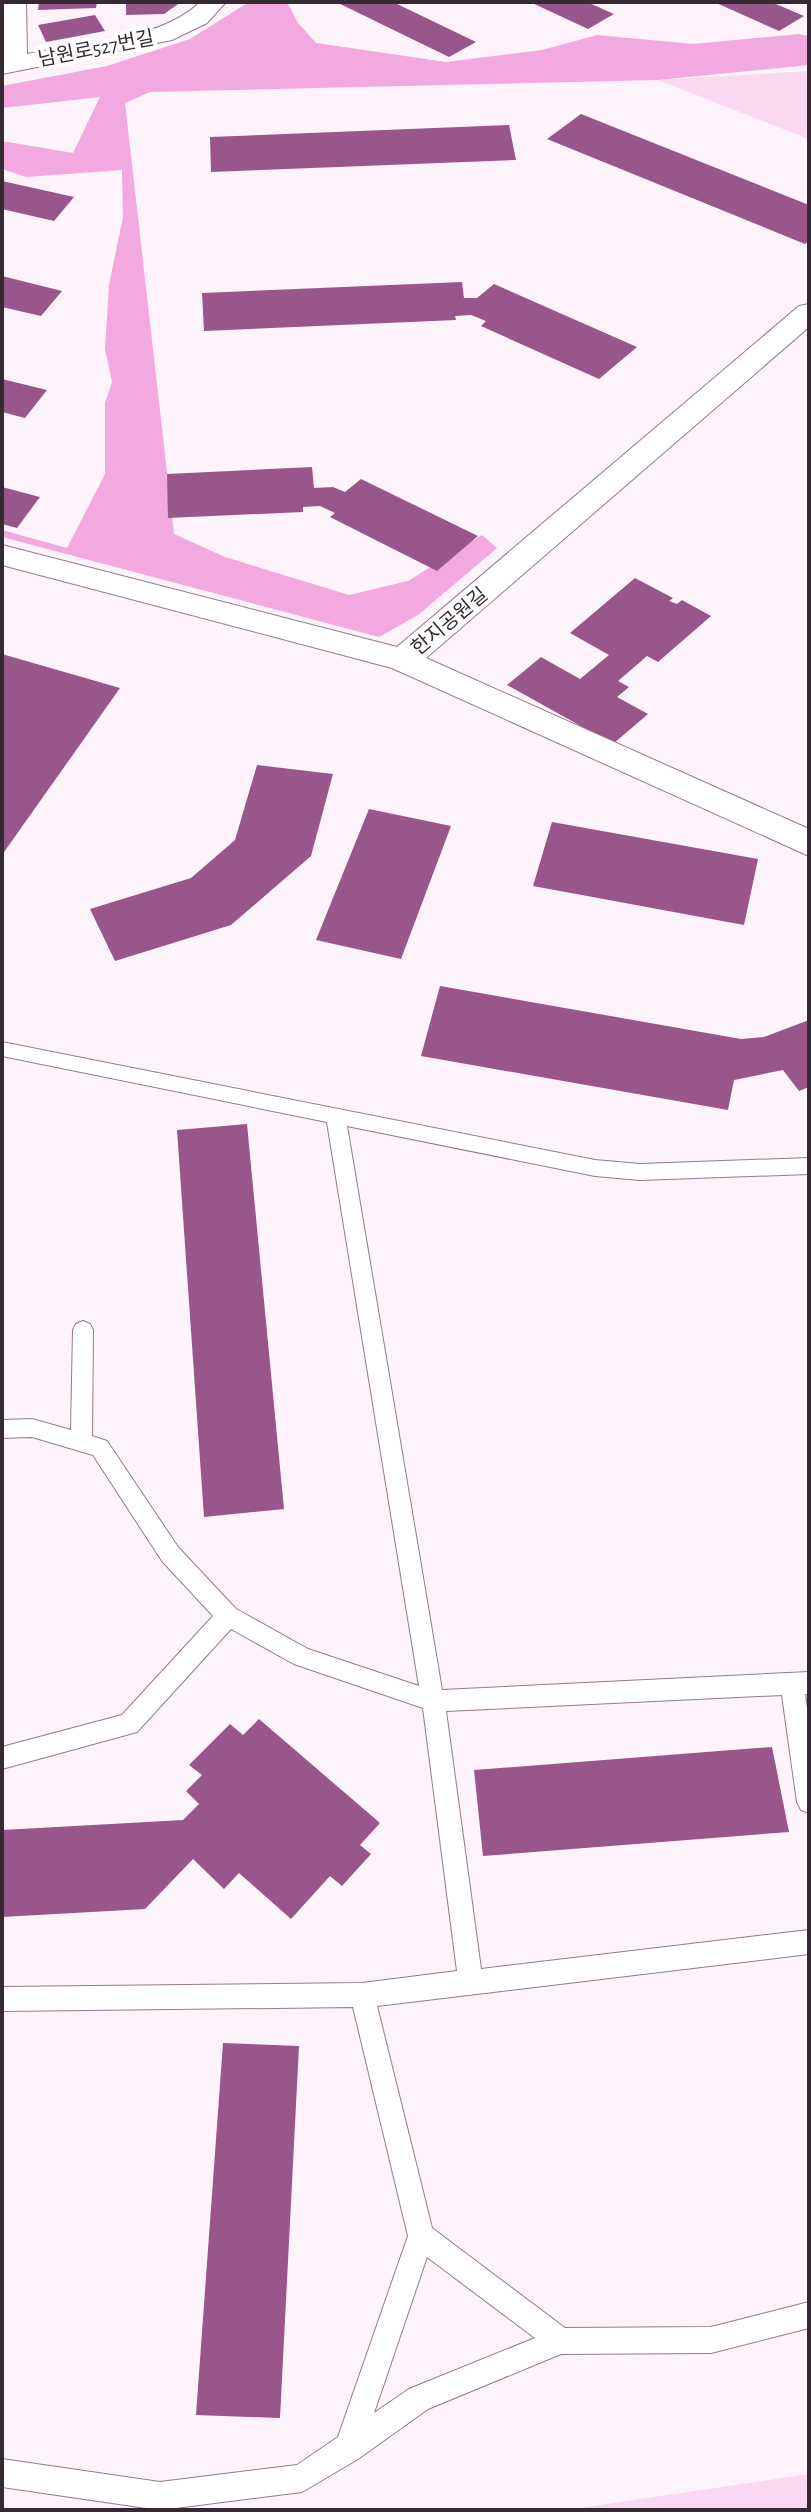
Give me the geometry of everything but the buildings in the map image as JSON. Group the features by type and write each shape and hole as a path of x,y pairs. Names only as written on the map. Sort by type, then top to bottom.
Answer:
{"street":[{"name":"남원로527번길","path":"14,2 8,65 163,35 198,18 214,2"},
{"name":"한지공원길","path":"2,555 403,660 809,312"},
{"path":"403,660 809,843"}],"lane":[{"path":"2,1049 595,1168 640,1172 809,1166"},
{"path":"336,1117 433,1701 471,1982"},
{"path":"81,1443 83,1330"},
{"path":"2,1429 32,1428 100,1448 170,1554 228,1616 302,1657 433,1701 800,1683 809,1802"},
{"path":"2,1758 129,1724 228,1616"},
{"path":"2,1999 362,1995 809,1942"},
{"path":"348,2449 421,2236 362,1995"},
{"path":"421,2236 561,2341"},
{"path":"2,2473 160,2496 302,2478 419,2399 561,2341 711,2340 809,2315"}],"shaded area":[{"path":"249,2 287,2 298,23 316,43 446,62 542,50 597,35 693,44 799,34 809,36 809,65 658,80 150,92 125,103 174,534 225,557 349,595 408,581 482,535 497,548 418,615 379,637 2,537 2,530 67,548 105,474 105,403 112,382 105,349 109,285 123,217 122,170 26,177 2,169 2,141 73,153 100,97 2,108 2,86 107,66 190,39"},
{"path":"809,71 809,139 658,80"},
{"path":"809,2474 809,2510 566,2510"}]}
